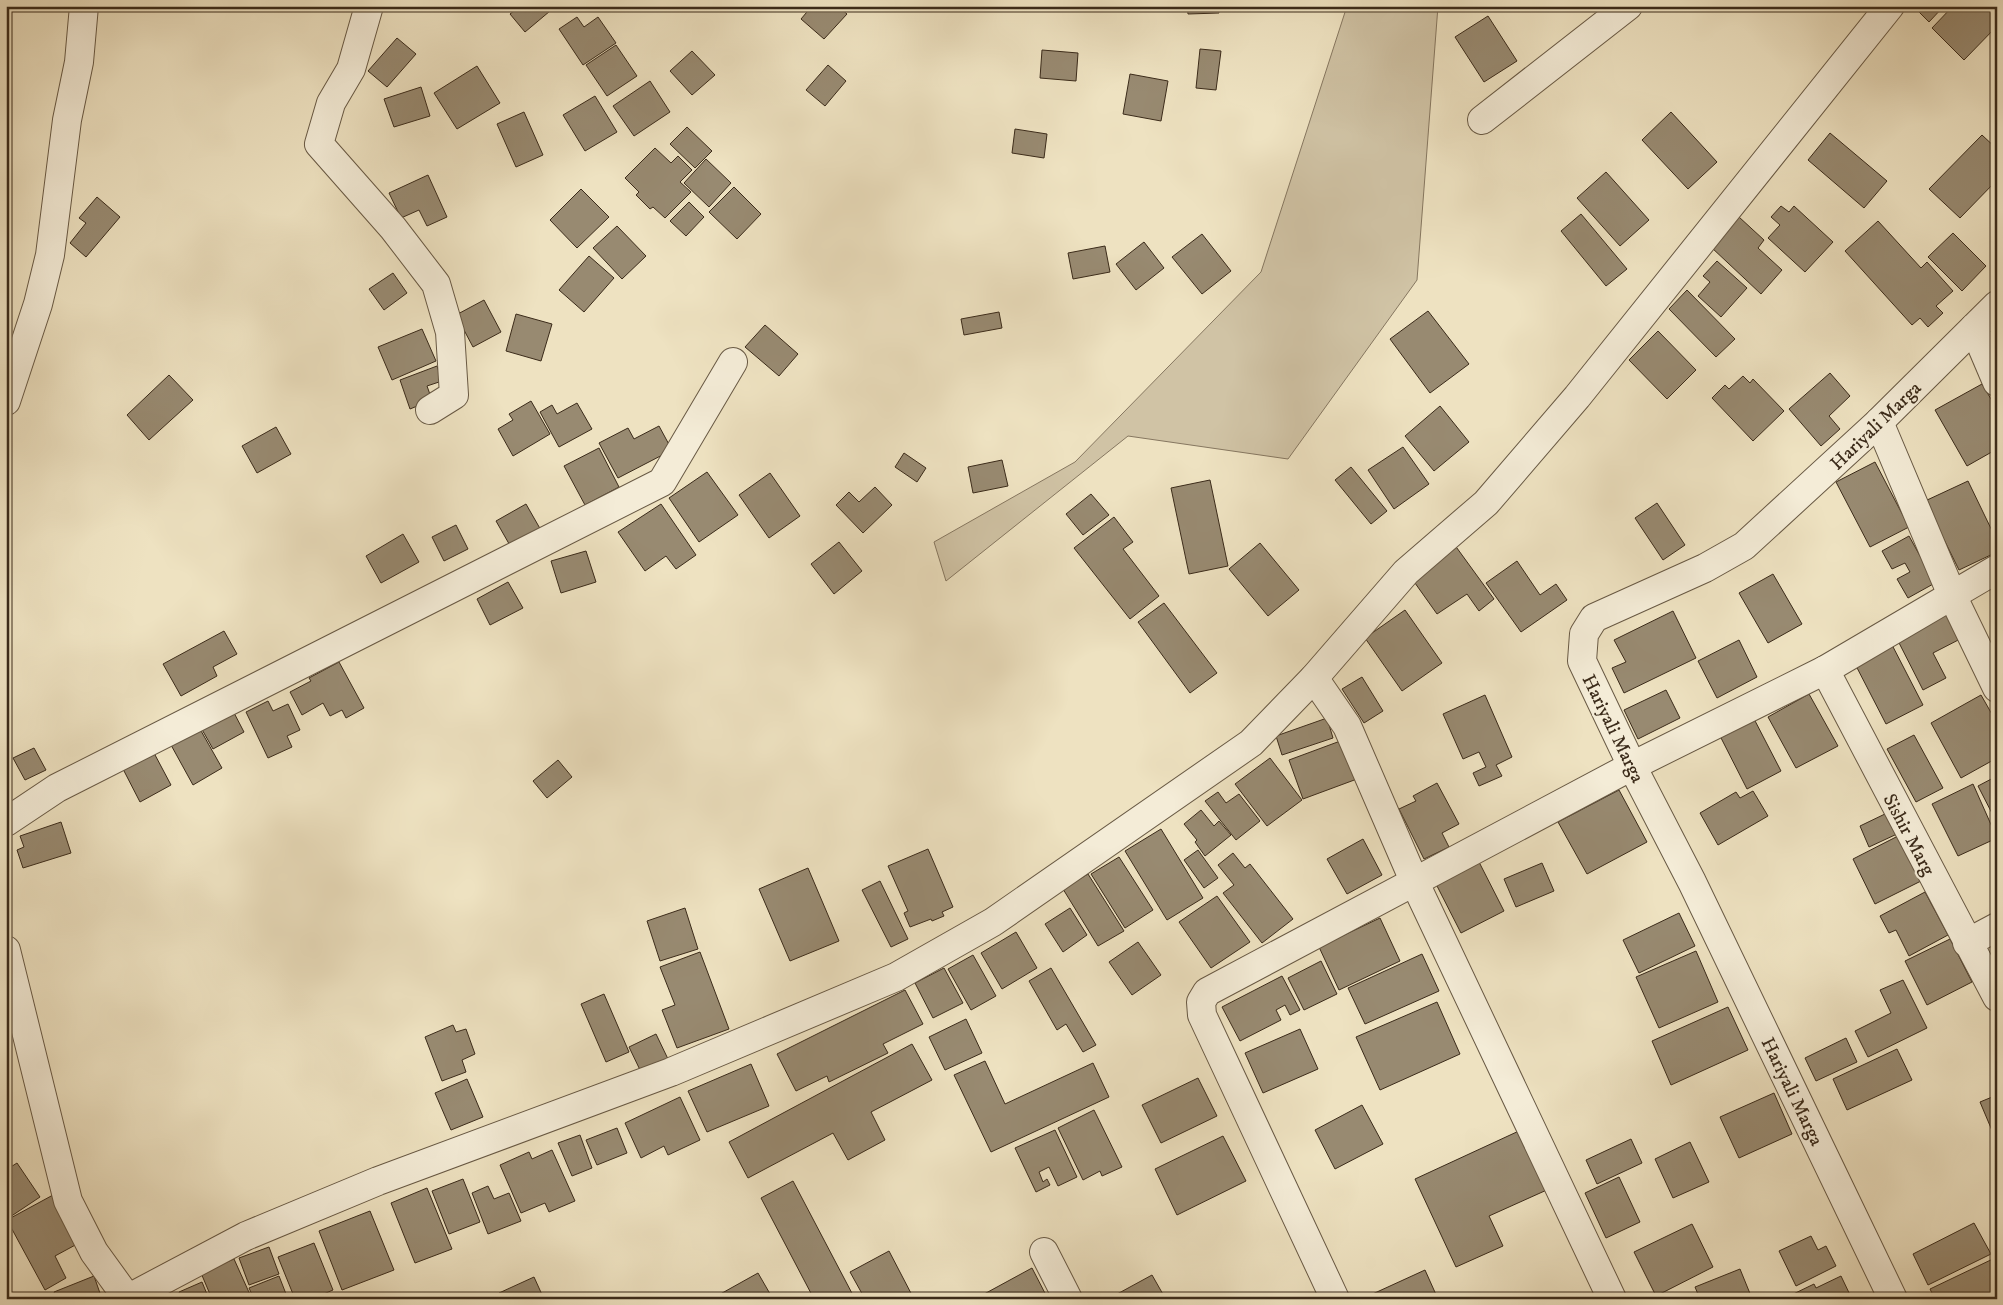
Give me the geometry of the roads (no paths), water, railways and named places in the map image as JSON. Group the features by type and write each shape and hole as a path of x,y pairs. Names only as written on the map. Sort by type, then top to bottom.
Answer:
{"street":[{"path":"6,401 38,304 50,255 67,120 79,62 84,6"},
{"path":"369,6 352,69 331,103 319,144 393,228 436,284 450,332 454,395 430,410"},
{"path":"1482,120 1628,6"},
{"path":"6,950 68,1201 94,1252 128,1299 246,1236 378,1180 671,1072 896,977 994,922 1251,743 1314,678 1406,572 1486,503 1571,404 1890,6"},
{"name":"Hariyali Marga","path":"1892,1299 1697,891 1632,766 1582,660 1584,634 1594,618 1705,568 1744,546 1879,422 1997,305"},
{"path":"1974,328 1997,382"},
{"path":"6,822 57,788 392,616 662,482 733,362"},
{"path":"1879,422 1952,595 1997,688"},
{"path":"1335,1299 1202,1015 1201,1002 1207,992 1416,883 1632,766 1825,670 1997,569"},
{"name":"Sishir Marg","path":"1825,670 1997,997"},
{"path":"1314,678 1347,726 1416,883 1612,1299"},
{"path":"1967,943 1997,927"},
{"path":"1044,1252 1068,1299"}]}
